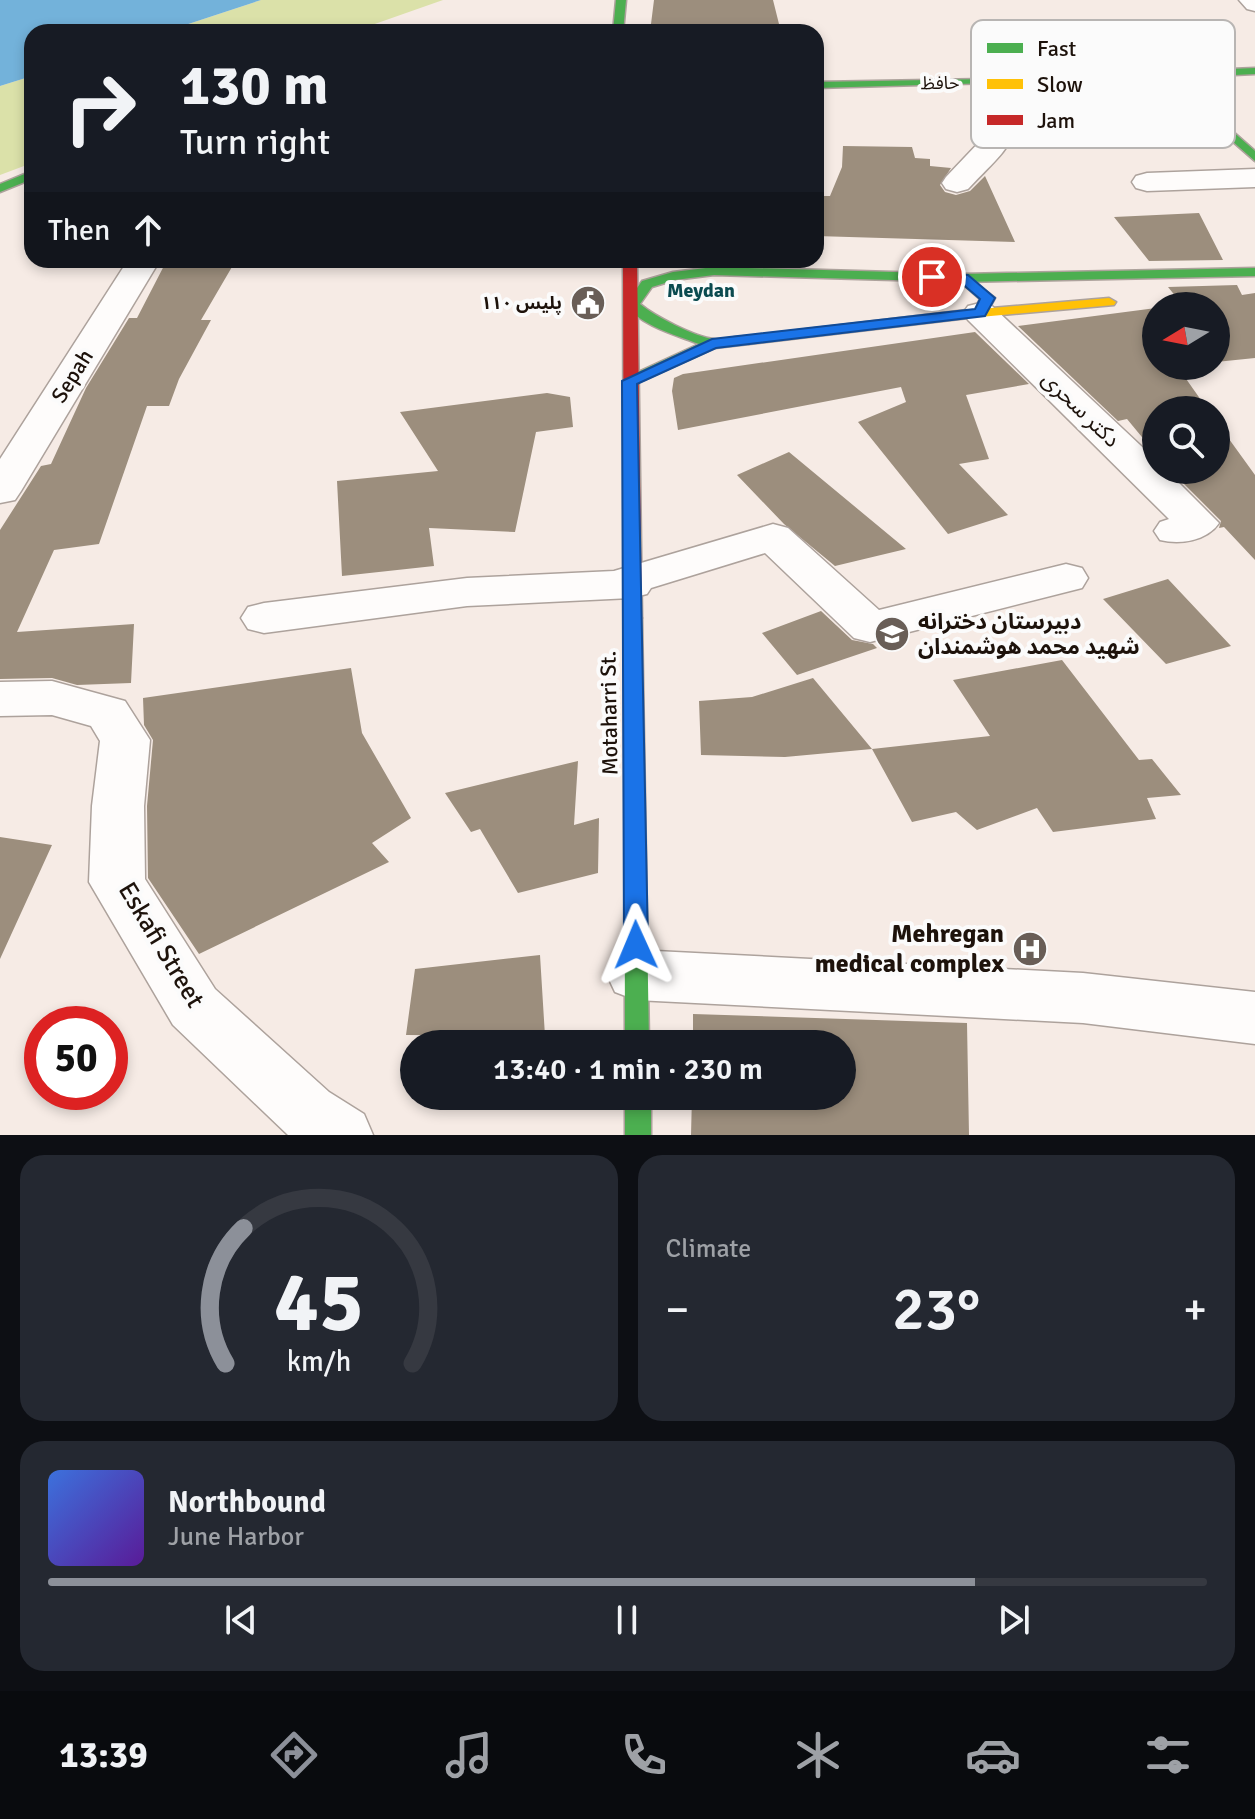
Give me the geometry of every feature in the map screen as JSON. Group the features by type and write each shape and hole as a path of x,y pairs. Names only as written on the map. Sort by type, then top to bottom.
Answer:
{"main road":[{"path":"619,24 621,0"},
{"name":"حافظ","path":"1235,72 1255,71"},
{"name":"حافظ","path":"824,85 971,82"},
{"path":"1235,142 1254,160"},
{"path":"0,188 24,178"},
{"path":"630,268 632,305 648,319 712,344"},
{"path":"705,268 714,271"},
{"path":"632,305 647,284 673,276 714,271 963,278 1255,272"},
{"path":"963,278 988,298 980,313"},
{"path":"630,381 712,344 980,313 1133,300"},
{"name":"Motaharri St.","path":"632,305 631,582 637,1030"},
{"path":"638,1110 638,1135"}],"street":[{"path":"957,183 990,148"},
{"path":"1147,182 1254,160"},
{"name":"Sepah","path":"0,491 11,457 139,268"},
{"name":"دکتر سحری","path":"980,313 1198,523 1175,531"},
{"path":"264,618 467,592 631,582 773,537 870,627 1066,578"},
{"name":"Eskafi Street","path":"0,699 52,698 108,713 125,740 118,806 117,882 194,1007 307,1112 341,1135"},
{"path":"636,975 1083,998 1255,1018"}],"green space":[{"path":"261,0 443,0 375,24 188,24"},
{"path":"24,78 24,166 0,175 0,86"}],"water":[{"path":"0,0 261,0 188,24 24,24 24,78 0,86"}],"building":[{"path":"654,0 773,0 779,24 651,24"},
{"path":"843,146 912,147 915,158 930,159 930,166 951,168 940,185 945,192 956,195 970,191 985,176 1015,242 824,236 824,196 830,196 842,167"},
{"path":"1199,213 1223,260 1149,261 1114,217"},
{"path":"163,268 231,268 201,320 211,320 179,379 169,406 147,406 99,544 54,550 17,632 134,624 131,683 77,685 52,678 0,679 0,530 41,466 51,464 86,388 129,318 137,318"},
{"path":"1237,285 1242,295 1255,293 1255,358 1230,361 1230,292 1172,292 1168,287"},
{"path":"1142,310 1142,380 1187,380 1198,396 1142,396 1142,437 1127,419 1118,421 1018,326"},
{"path":"975,332 1029,384 966,395 989,459 959,464 1008,515 948,534 858,422 906,402 901,387 678,430 672,391 674,378 683,374"},
{"path":"547,393 570,397 573,427 536,432 515,532 429,528 434,566 342,576 337,481 438,471 400,412"},
{"path":"1230,440 1255,475 1255,560 1224,527 1219,528 1221,521 1184,484 1230,484"},
{"path":"789,452 906,549 835,566 784,524 737,475"},
{"path":"1168,579 1231,646 1166,664 1103,599"},
{"path":"821,611 852,640 873,644 877,648 797,675 762,633"},
{"path":"1062,660 1139,760 1152,759 1181,795 1147,798 1156,819 1053,832 1037,808 977,830 956,812 912,822 872,749 990,736 953,680"},
{"path":"351,668 362,733 411,818 372,843 389,862 199,954 148,878 147,806 153,740 144,725 143,698"},
{"path":"813,678 872,749 785,757 701,755 699,701 752,697"},
{"path":"578,761 574,825 599,818 598,873 518,893 480,829 471,832 445,793"},
{"path":"0,837 52,845 0,959"},
{"path":"540,955 545,1030 407,1030 415,969"},
{"path":"693,1014 967,1023 969,1135 691,1135 692,1110 856,1110 856,1030 693,1030"}],"traffic: fast":[{"path":"619,24 621,0"},
{"path":"1235,72 1255,71"},
{"path":"824,85 971,82"},
{"path":"1235,139 1255,157"},
{"path":"0,188 24,178"},
{"path":"749,340 712,344 648,319 632,305 647,284 673,276 714,271 963,278 1255,272"},
{"path":"630,381 712,344"},
{"path":"633,618 637,1030"},
{"path":"638,1110 638,1135"}],"traffic: slow":[{"path":"980,313 1109,302"}],"traffic: jam":[{"path":"630,268 633,618"},
{"path":"749,340 980,313 988,298 963,278"}],"place":[{"name":"پلیس ۱۱۰","path":"588,303"},
{"name":"دبیرستان دخترانه شهید محمد هوشمندان","path":"892,634"},
{"name":"Mehregan medical complex","path":"1030,949"}],"district":[{"name":"Meydan","path":"701,290"}],"route":[{"path":"636,945 630,381 712,344 980,313 988,298 963,278 932,277"}]}
